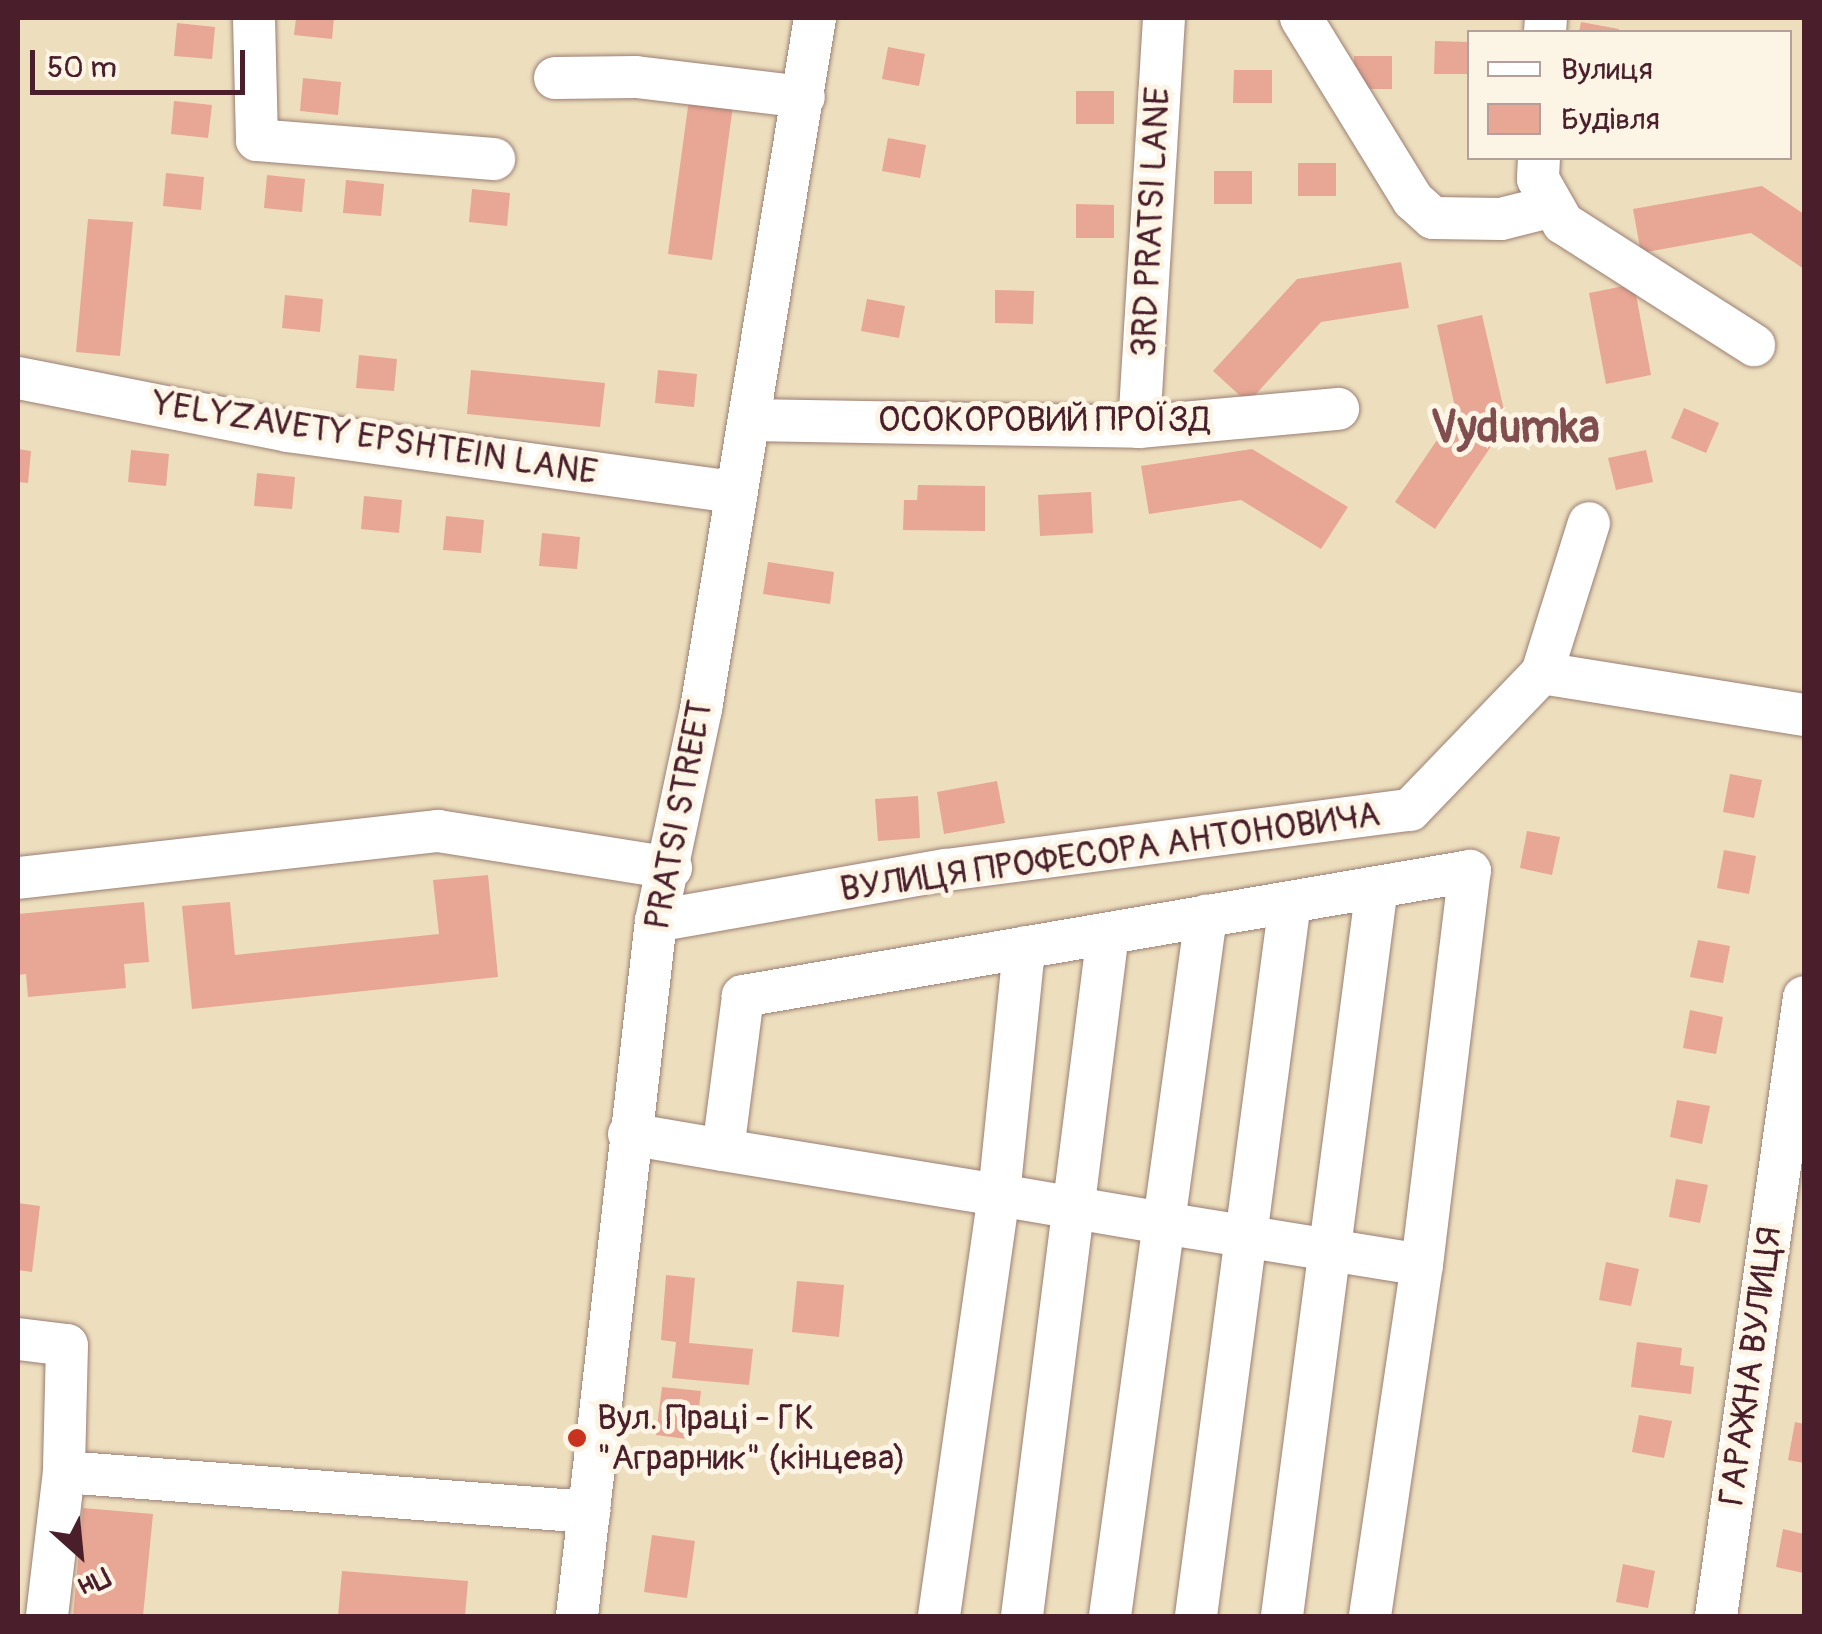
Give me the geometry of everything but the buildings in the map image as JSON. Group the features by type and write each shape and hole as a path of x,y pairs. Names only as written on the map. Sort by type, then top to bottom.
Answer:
{"street":[{"path":"254,18 258,140 494,158"},
{"name":"PRATSI STREET","path":"577,1616 656,922 672,868 733,492 749,420 804,97 814,18"},
{"name":"3RD PRATSI LANE","path":"1139,427 1164,18"},
{"path":"1302,18 1413,200 1433,218 1501,219 1550,207"},
{"path":"555,78 636,78 804,97"},
{"path":"1538,160 1538,178 1550,207 1584,239 1754,346"},
{"name":"YELYZAVETY EPSHTEIN LANE","path":"18,378 288,431 733,492"},
{"name":"ОСОКОРОВИЙ ПРОЇЗД","path":"749,420 1139,427 1338,409"},
{"path":"1588,523 1542,673 1804,715"},
{"name":"ВУЛИЦЯ ПРОФЕСОРА АНТОНОВИЧА","path":"656,922 946,870 1410,810 1542,673"},
{"path":"18,878 438,831 672,868"},
{"path":"723,1150 743,996 1470,871 1422,1265 1370,1616"},
{"path":"1282,1616 1333,1250 1377,887"},
{"path":"1196,1616 1290,902"},
{"path":"1110,1616 1206,916"},
{"path":"1022,1616 1108,933"},
{"path":"940,1616 998,1195 1024,947"},
{"name":"ГАРАЖНА ВУЛИЦЯ","path":"1716,1616 1804,998"},
{"path":"629,1134 1422,1265"},
{"path":"18,1338 67,1345 64,1472 47,1616"},
{"path":"64,1472 589,1512"}],"place":[{"name":"Вул. Праці - ГК \"Аграрник\" (кінцева)","path":"577,1438"}],"district":[{"name":"Vydumka","path":"1515,429"}]}
